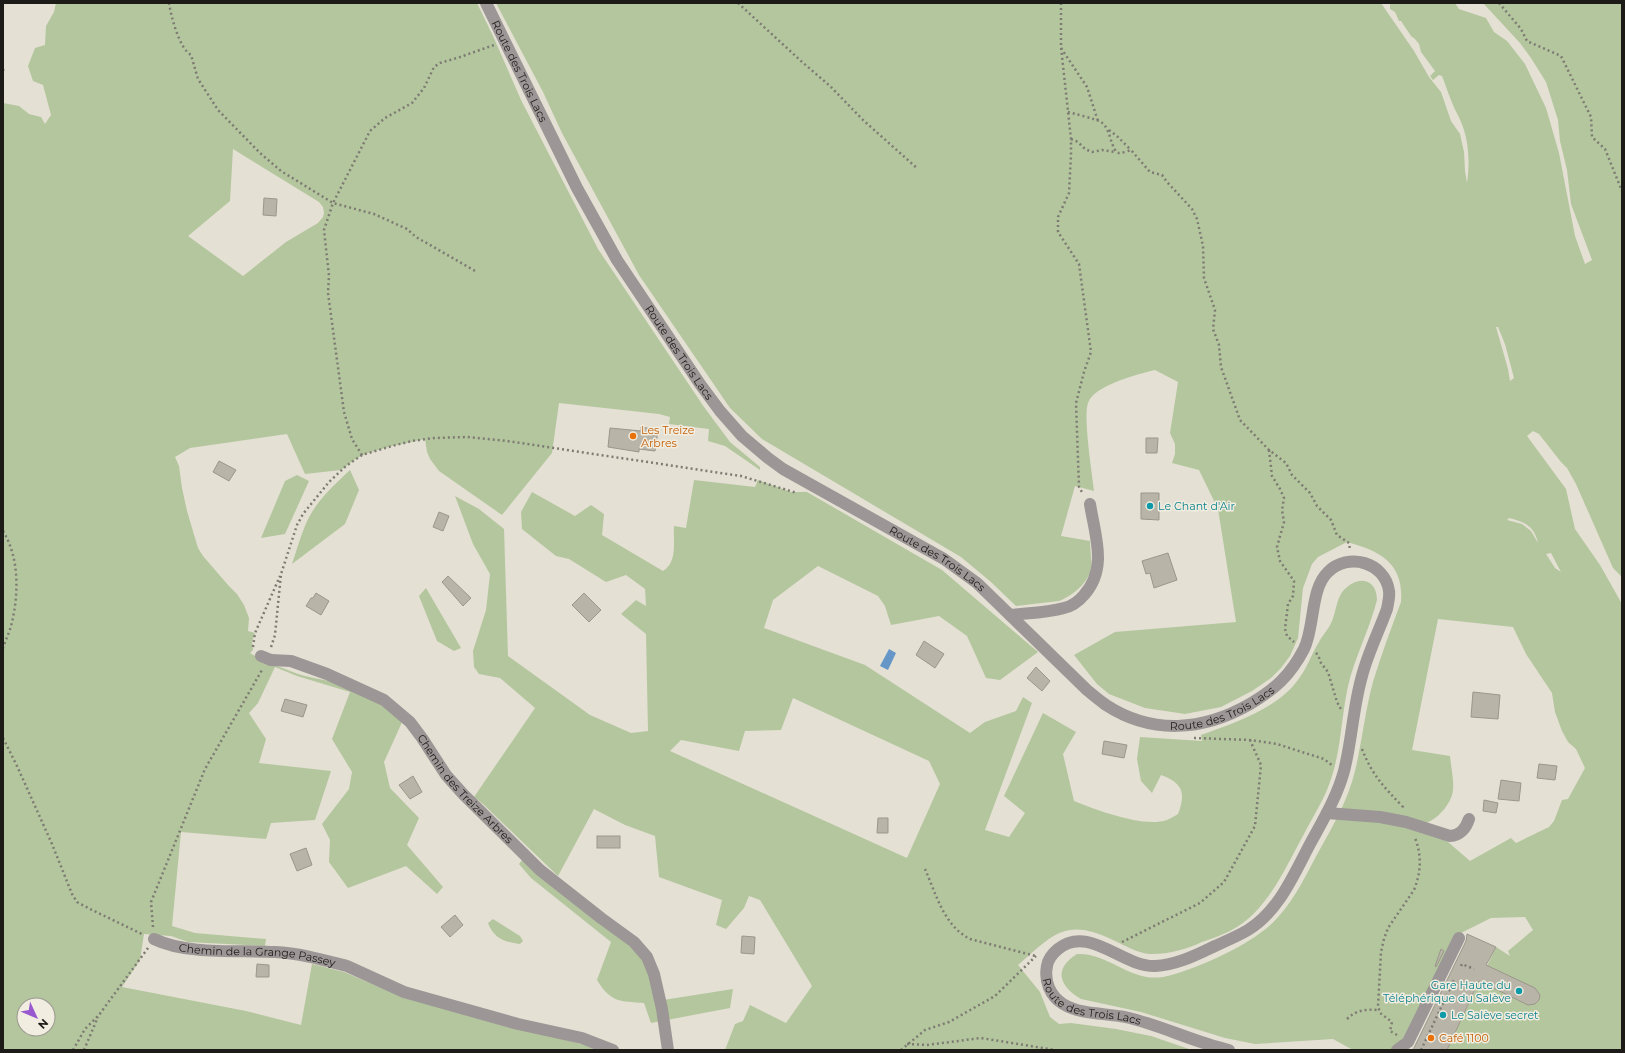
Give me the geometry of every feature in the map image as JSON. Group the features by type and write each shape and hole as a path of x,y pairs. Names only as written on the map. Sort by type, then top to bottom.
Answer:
{"street":[{"name":"Route des Trois Lacs","path":"486,3 593,220 617,260 700,384 727,419 754,447 783,469 944,559 977,583 1087,690 1106,705 1131,717 1160,725 1174,726 1199,724 1221,719 1271,691 1286,678 1292,670 1305,647 1321,581 1325,574 1335,566 1350,561 1365,563 1378,570 1386,579 1390,598 1362,676 1343,773 1327,813 1281,897 1262,920 1247,931 1191,957 1164,966 1150,966 1136,963 1088,942 1076,941 1064,945 1054,952 1048,961 1046,977 1049,989 1058,1000 1071,1008 1124,1017 1229,1050"},
{"path":"1010,615 1065,608 1075,603 1089,589 1096,576 1099,561 1090,504"},
{"name":"Chemin des Treize Arbres","path":"266,659 291,661 327,674 384,700 410,722 446,775 462,794 540,870 637,945 647,957 654,974 662,1009 668,1050"},
{"path":"1327,813 1380,817 1406,822 1450,836 1455,836 1461,832 1465,828 1469,819"},
{"path":"1397,1050 1408,1042 1459,938"},
{"name":"Chemin de la Grange Passey","path":"154,939 180,948 281,952 337,964 351,968 404,992 511,1022 582,1038 613,1050"}],"path":[{"path":"169,3 181,43 186,52 191,55 198,79 218,110 260,153 281,171 334,203 374,214 407,230 416,237 477,272"},
{"path":"738,3 830,86 863,120 918,169"},
{"path":"1061,3 1061,47 1071,139 1069,193 1058,217 1058,232 1079,264 1091,352 1076,403 1079,487 1090,504"},
{"path":"1499,3 1521,29 1527,41 1561,56 1591,116 1592,137 1606,149 1622,191"},
{"path":"362,455 352,439 344,412 328,293 329,276 324,230 334,203 370,131 385,118 412,103 424,88 434,67 440,63 506,41"},
{"path":"1061,47 1087,87 1098,121"},
{"path":"1068,112 1101,122 1108,130 1132,150 1150,172 1162,174 1167,182 1192,209 1197,220 1203,246 1204,278 1215,310 1213,329 1219,345 1221,367 1240,420 1269,450 1286,463 1292,475 1310,493 1317,506 1331,520 1337,535 1349,543 1350,561"},
{"path":"1108,130 1116,152"},
{"path":"1071,139 1092,152 1102,150 1120,153 1132,150"},
{"path":"266,659 256,653 253,648 253,637 281,574 297,526 307,508 329,482 341,470 362,455 412,441 467,437 507,441 741,476 797,493 807,492 817,488"},
{"path":"1269,450 1272,476 1284,498 1282,510 1284,522 1277,541 1277,547 1280,561 1294,581 1293,596 1288,604 1284,629 1287,636 1296,644 1311,648 1318,655 1321,663 1328,672 1337,702 1357,737 1368,764 1378,782 1403,807 1406,822 1416,839 1420,850 1421,865 1414,890 1388,928 1384,939 1381,952 1378,1010"},
{"path":"3,531 12,548 16,570 15,608 3,648"},
{"path":"73,1050 85,1029 99,1015 154,939 150,902 205,769 266,659 275,635 281,574"},
{"path":"3,738 52,844 72,894 77,902 154,939"},
{"path":"1194,738 1250,740 1277,744 1324,759 1343,773"},
{"path":"1106,950 1200,903 1224,882 1255,826 1261,765 1250,740"},
{"path":"901,1050 925,1030 950,1022 995,996 1036,956 970,939 961,934 950,922 942,908 925,869"},
{"path":"1458,971 1462,964 1474,969"},
{"path":"1421,1050 1455,978"},
{"path":"1347,1019 1352,1014 1360,1011 1378,1010 1392,1022 1390,1030 1408,1042"},
{"path":"84,1050 99,1015"},
{"path":"907,1044 927,1045 981,1038 1007,1041 1055,1050"}],"green space":[{"path":"56,3 477,3 521,100 598,249 704,407 730,442 760,467 760,470 725,446 708,441 709,429 669,424 670,417 659,414 559,403 552,453 502,515 439,471 430,459 427,452 425,439 368,453 357,458 341,470 305,474 287,434 190,448 175,457 179,466 187,511 198,548 203,556 237,594 244,605 249,618 248,631 255,633 252,642 253,650 250,653 298,674 336,683 363,693 377,701 403,720 384,762 390,788 419,818 407,845 443,887 437,894 406,866 348,888 329,862 330,840 322,824 349,789 352,772 332,739 350,692 297,676 275,667 258,703 249,713 266,739 259,763 331,771 315,820 271,823 266,839 181,832 172,926 195,933 266,939 265,946 188,942 171,936 144,934 140,960 122,987 246,1011 301,1025 312,964 344,972 402,997 600,1050 3,1050 3,103 19,106 29,114 41,117 45,124 51,115 43,85 33,81 28,66 35,48 45,45 46,26 54,12","holes":["233,149 319,202 323,207 324,213 323,217 318,223 286,242 243,276 188,236 230,201"]},
{"path":"496,3 1381,3 1414,51 1429,77 1441,92 1451,121 1460,134 1464,152 1467,183 1469,160 1466,136 1442,76 1439,75 1433,80 1430,76 1435,71 1421,52 1419,44 1411,36 1401,21 1399,21 1395,12 1390,9 1390,3 1455,3 1459,9 1486,18 1494,32 1507,41 1525,64 1546,108 1559,153 1575,236 1585,264 1592,260 1571,204 1567,170 1560,141 1558,120 1546,82 1520,43 1483,3 1622,3 1622,577 1613,568 1576,484 1567,468 1539,434 1533,431 1527,436 1566,489 1575,529 1600,565 1622,604 1622,1050 1447,1050 1496,947 1510,956 1508,951 1533,930 1525,917 1491,918 1457,935 1399,1050 1353,1050 1333,1039 1255,1044 1225,1038 1141,1012 1081,999 1068,989 1062,977 1062,971 1069,960 1077,954 1098,957 1140,975 1163,977 1192,968 1226,954 1257,936 1285,909 1301,885 1335,822 1352,782 1373,682 1401,602 1399,578 1394,569 1388,561 1380,555 1347,542 1318,557 1312,564 1303,588 1298,638 1290,656 1271,678 1252,691 1221,707 1185,714 1145,708 1109,694 1097,684 1074,655 1115,632 1236,622 1218,509 1199,470 1172,463 1175,454 1175,444 1170,433 1178,382 1155,370 1118,381 1099,391 1092,397 1088,403 1087,420 1088,446 1094,491 1075,486 1061,536 1090,541 1090,573 1080,588 1064,599 1059,601 1016,606 991,582 961,557 762,439 730,408 639,275 562,133 543,92","holes":["1496,327 1498,327 1505,344 1514,378 1510,381","1509,518 1524,523 1534,532 1538,543 1531,531 1522,524 1507,520","1551,553 1561,572 1555,568 1546,554","1438,619 1513,627 1526,654 1552,693 1555,712 1562,731 1568,742 1576,749 1585,768 1568,799 1562,800 1554,821 1549,827 1516,843 1511,838 1470,861 1426,823 1431,821 1444,810 1452,795 1453,782 1450,756 1412,750"]},
{"path":"350,470 359,490 345,524 292,564 303,531 313,510 324,495"},
{"path":"297,475 309,481 285,534 261,538 285,481"},
{"path":"694,480 755,487 758,480 791,492 807,492 942,570 1038,652 1000,680 986,678 967,636 939,616 891,625 885,606 878,596 818,566 773,600 764,628 865,665 970,733 985,722 1016,711 1023,697 1032,703 985,830 1009,837 1025,813 1004,796 1043,713 1076,732 1063,754 1074,801 1107,813 1133,820 1157,822 1167,820 1178,814 1182,800 1181,790 1174,782 1161,775 1152,793 1141,781 1137,759 1140,737 1202,741 1201,735 1242,720 1269,706 1291,688 1303,673 1321,638 1332,622 1342,592 1351,584 1357,582 1362,581 1371,584 1376,593 1377,600 1350,678 1337,757 1330,782 1321,802 1281,876 1264,902 1254,913 1243,923 1230,931 1190,947 1162,954 1144,953 1097,933 1083,930 1071,930 1051,938 1018,965 1040,992 1050,1017 1059,1024 1071,1023 1116,1029 1151,1036 1192,1050 725,1050 735,1024 743,1021 750,1005 786,1023 812,986 760,900 749,896 744,908 726,929 716,925 722,900 659,877 655,836 625,825 594,809 558,876 474,797 535,708 500,678 479,674 474,667 473,651 486,610 490,574 473,544 455,496 479,509 504,529 508,656 590,715 631,733 648,731 646,634 621,614 636,600 646,606 645,589 626,575 606,582 569,559 556,556 522,529 521,512 532,492 575,516 591,505 604,514 602,535 663,571 668,567 673,557 674,526 686,528","holes":["793,698 929,761 940,784 907,858 670,751 681,740 739,751 745,731 781,730"]},
{"path":"426,588 461,648 454,651 437,641 419,596"},
{"path":"523,859 635,950 646,965 657,1001 733,989 730,1008 651,1023 644,1003 622,1001 612,997 602,988 597,980 611,942 531,878 519,864"},
{"path":"493,919 520,936 523,941 520,944 501,939 493,933 488,923"}],"water":[{"path":"889,649 896,653 888,670 880,666"}],"building":[{"path":"264,198 277,199 276,216 263,215"},
{"name":"Les Treize Arbres","path":"641,427 658,430 655,451 639,449 639,452 608,447 610,428 641,431"},
{"path":"1146,438 1158,438 1157,453 1146,453"},
{"path":"219,461 236,470 229,481 213,472"},
{"name":"Le Chant d'Air","path":"1141,493 1159,493 1159,520 1141,519"},
{"path":"439,512 449,516 443,531 433,527"},
{"path":"1168,553 1177,580 1154,588 1150,573 1146,574 1142,561"},
{"path":"448,576 471,598 463,606 442,582"},
{"path":"316,593 329,601 321,615 306,606"},
{"path":"584,593 601,610 589,622 572,605"},
{"path":"924,641 944,654 935,668 916,655"},
{"path":"1036,667 1050,681 1042,691 1027,678"},
{"path":"1473,692 1500,695 1498,719 1471,717"},
{"path":"285,699 307,705 303,717 281,711"},
{"path":"1104,741 1127,745 1124,758 1102,754"},
{"path":"1539,764 1557,766 1555,780 1537,778"},
{"path":"413,776 422,792 410,799 399,785"},
{"path":"1501,780 1521,783 1519,801 1498,799"},
{"path":"1484,800 1498,803 1496,813 1483,811"},
{"path":"878,818 888,818 888,833 877,833"},
{"path":"597,836 620,836 620,848 597,848"},
{"path":"306,848 312,865 297,871 290,854"},
{"path":"455,915 463,925 450,937 441,927"},
{"name":"Gare Haute du Téléphérique du Salève","path":"1467,934 1496,947 1486,965 1535,988 1540,995 1539,1000 1535,1004 1528,1005 1479,981 1447,1050 1413,1050 1466,941"},
{"path":"742,936 755,937 754,954 741,953"},
{"path":"1441,949 1444,951 1436,967 1435,966"},
{"path":"257,964 269,965 269,977 256,977"}],"place":[{"name":"Les Treize Arbres","path":"633,436"},
{"name":"Le Chant d'Air","path":"1150,506"},
{"name":"Gare Haute du Téléphérique du Salève","path":"1519,991"},
{"name":"Le Salève secret","path":"1443,1015"},
{"name":"Café 1100","path":"1431,1038"}]}
